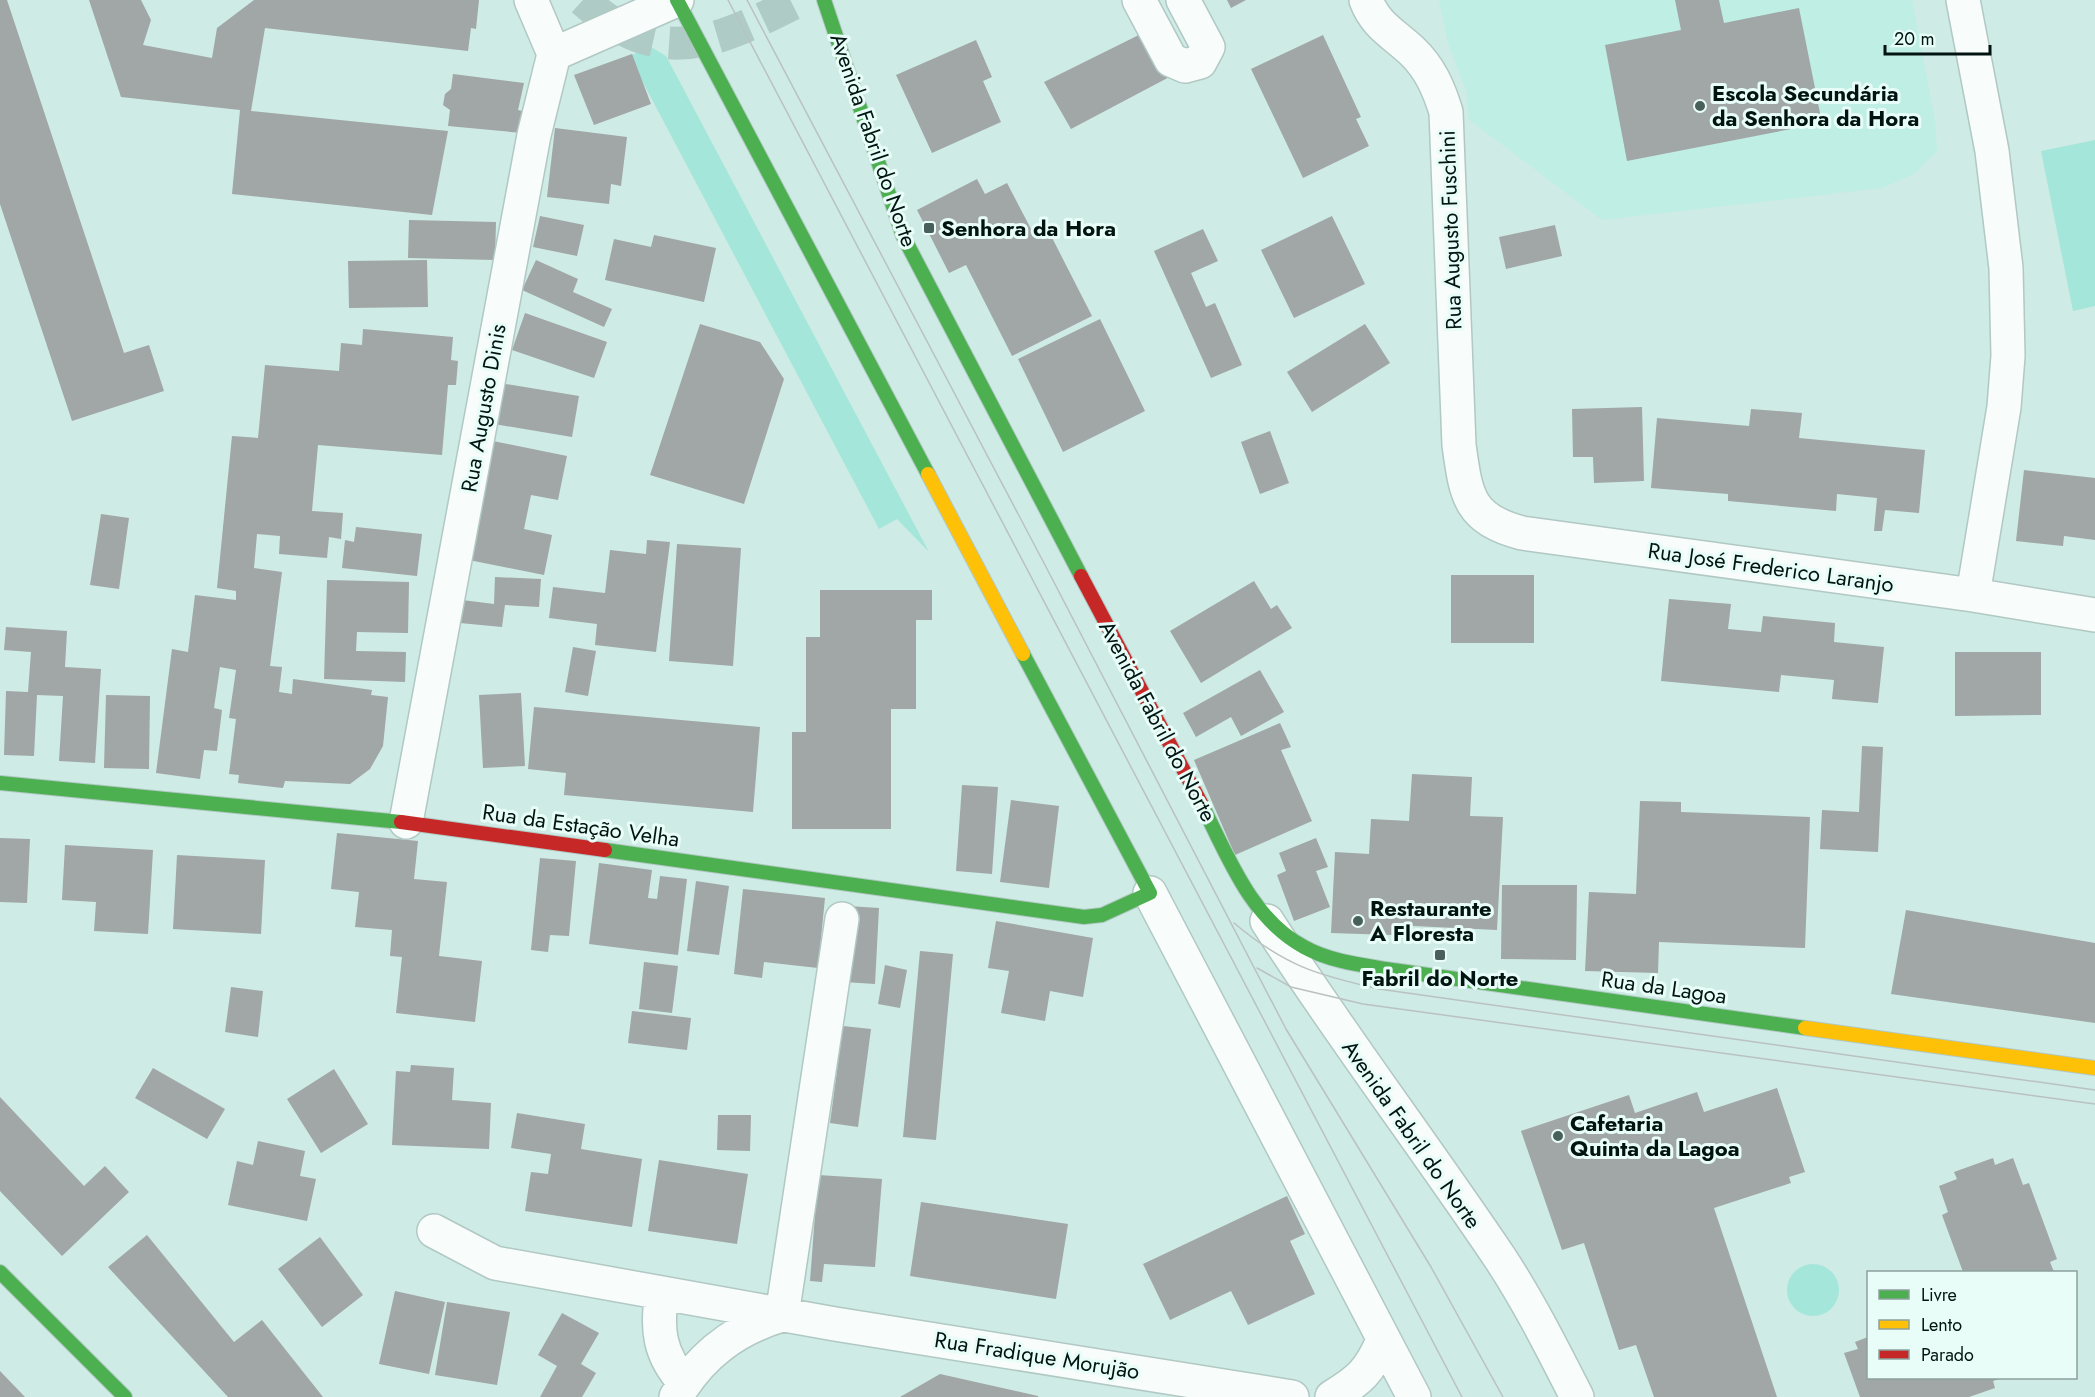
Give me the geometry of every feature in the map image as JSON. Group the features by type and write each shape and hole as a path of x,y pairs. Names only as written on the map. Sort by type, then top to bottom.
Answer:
{"street":[{"path":"531,0 554,54 677,0 1414,1397"},
{"name":"Avenida Fabril do Norte","path":"824,0 903,236 1251,896 1314,993 1500,1259 1540,1326 1577,1397"},
{"path":"1139,0 1171,60 1185,66 1200,62 1208,47 1183,0"},
{"name":"Rua Augusto Fuschini","path":"1366,0 1380,24 1412,51 1430,71 1446,112 1452,325 1459,446 1465,488"},
{"path":"1963,0 1992,151 2006,268 2007,335 2004,407 1973,595"},
{"name":"Rua Augusto Dinis","path":"406,822 534,135 554,54"},
{"name":"Rua José Frederico Laranjo","path":"1465,488 1476,510 1501,528 1522,533 1973,595 2095,615"},
{"name":"Rua da Estação Velha","path":"0,783 406,822 1084,917 1110,912 1150,893"},
{"name":"Rua da Lagoa","path":"1251,896 1288,937 1304,947 1346,962 2095,1068"},
{"path":"782,1315 842,919"},
{"name":"Rua Fradique Morujão","path":"434,1231 495,1263 1162,1385 1292,1397"},
{"path":"0,1272 125,1397"},
{"name":"Rua Fradique Morujão","path":"662,1293 658,1335 664,1356 680,1390 712,1351 731,1336 758,1322 782,1315"},
{"path":"1332,1397 1360,1380 1374,1361 1383,1340"}],"shaded area":[{"name":"Escola Secundária da Senhora da Hora","path":"1439,0 1912,0 1935,121 1937,151 1915,173 1882,188 1602,220 1469,120 1467,93 1448,43"},
{"path":"651,47 666,56 929,552 897,519 879,529 629,56"},
{"path":"2095,140 2095,306 2073,311 2041,151"},
{"path":"1813,1264 1823,1266 1831,1272 1837,1280 1839,1290 1837,1300 1831,1308 1823,1314 1813,1316 1803,1314 1795,1308 1789,1300 1787,1290 1789,1280 1795,1272 1803,1266"}],"building":[{"path":"0,0 7,0 124,353 149,345 164,391 72,421 0,204"},
{"path":"89,0 141,0 151,20 143,45 212,58 217,28 254,0 479,0 476,29 471,28 468,51 265,28 251,111 448,131 432,215 232,194 240,110 121,97"},
{"path":"1227,0 1246,0 1231,8"},
{"path":"1675,0 1719,0 1724,23 1799,8 1822,123 1627,161 1605,45 1681,30"},
{"path":"1153,28 1175,74 1071,129 1044,82"},
{"path":"1323,35 1361,117 1356,119 1369,146 1303,178 1251,69"},
{"path":"976,40 992,77 983,81 1001,122 932,153 896,75"},
{"path":"632,54 651,104 594,125 574,75"},
{"path":"453,74 524,83 518,110 526,112 522,133 448,126 450,110 443,105 445,94 451,89"},
{"path":"555,128 627,137 621,186 611,184 609,204 547,197"},
{"path":"977,179 985,194 1007,183 1031,229 1044,222 1092,316 1012,356 966,265 949,273 917,210"},
{"path":"540,216 584,225 577,256 533,247"},
{"path":"1332,216 1365,284 1294,318 1261,250"},
{"path":"409,220 496,222 495,260 408,258"},
{"path":"1555,225 1562,256 1506,269 1499,237"},
{"path":"1203,229 1218,261 1191,273 1206,307 1215,303 1242,365 1211,378 1154,251"},
{"path":"654,235 716,248 704,302 605,280 614,239 651,247"},
{"path":"427,260 428,307 349,308 348,261"},
{"path":"536,260 578,279 573,292 612,309 604,327 522,290"},
{"path":"525,313 607,342 594,378 512,350"},
{"path":"1100,319 1145,411 1063,452 1018,359"},
{"path":"700,324 760,342 784,379 744,504 650,475"},
{"path":"1365,324 1390,363 1312,412 1287,372"},
{"path":"363,329 453,337 451,360 458,361 456,385 448,385 442,455 318,445 312,511 343,513 341,539 329,537 327,558 279,554 280,536 257,534 254,568 282,572 270,666 282,667 279,692 292,694 293,679 372,690 371,695 388,697 383,746 370,769 350,784 285,781 283,788 238,783 239,775 229,774 236,719 229,718 236,670 220,667 214,708 222,710 217,751 204,750 200,779 156,773 172,649 188,652 195,595 236,600 236,591 217,588 232,436 258,438 265,365 339,371 341,343 362,345"},
{"path":"500,383 579,396 572,437 494,424"},
{"path":"1642,407 1644,481 1594,483 1593,457 1573,457 1572,409"},
{"path":"1751,409 1802,413 1799,438 1925,450 1919,513 1885,510 1882,531 1874,531 1877,498 1837,494 1836,511 1728,501 1728,494 1651,488 1657,418 1749,426"},
{"path":"1270,431 1289,483 1260,494 1241,442"},
{"path":"493,441 567,456 558,500 531,495 524,529 552,535 544,575 469,560"},
{"path":"2024,470 2095,478 2095,540 2064,536 2063,546 2016,541"},
{"path":"101,514 129,518 119,589 90,585"},
{"path":"356,527 422,534 417,576 342,568 345,540 354,542"},
{"path":"647,540 670,542 656,652 595,645 597,624 549,618 553,587 605,593 610,550 646,554"},
{"path":"677,544 741,548 733,666 669,661"},
{"path":"1451,575 1534,575 1534,643 1451,643"},
{"path":"495,577 541,579 539,607 505,605 502,627 460,623 462,600 494,604"},
{"path":"327,580 409,582 408,633 357,632 356,651 406,652 405,682 324,679"},
{"path":"1254,581 1271,609 1277,605 1292,628 1201,683 1170,631"},
{"path":"820,590 932,590 932,620 916,620 916,709 891,709 891,829 792,829 792,732 806,732 806,637 820,637"},
{"path":"1669,599 1731,604 1728,629 1761,632 1763,616 1835,623 1834,642 1884,647 1878,703 1832,699 1834,680 1781,675 1779,692 1661,681"},
{"path":"6,627 67,631 65,667 101,669 95,763 59,761 63,696 37,695 34,756 4,755 6,691 28,692 31,652 4,650"},
{"path":"573,647 596,651 588,696 565,692"},
{"path":"1955,652 2041,652 2041,715 1955,716"},
{"path":"1260,670 1284,712 1241,736 1231,717 1196,737 1183,713"},
{"path":"521,693 525,766 483,768 479,695"},
{"path":"106,695 150,696 149,769 104,768"},
{"path":"534,707 760,727 753,812 564,795 566,773 528,769"},
{"path":"1280,723 1291,747 1281,750 1312,821 1235,855 1194,760"},
{"path":"1862,746 1883,747 1878,852 1820,849 1822,810 1859,812"},
{"path":"1412,774 1472,777 1470,816 1503,817 1497,930 1393,925 1392,935 1331,933 1335,852 1369,854 1371,819 1409,821"},
{"path":"962,785 998,787 992,874 956,871"},
{"path":"1011,800 1059,806 1049,888 1000,882"},
{"path":"1640,801 1681,802 1681,812 1810,817 1805,948 1659,942 1658,973 1585,971 1589,892 1636,894"},
{"path":"337,833 418,841 414,879 447,882 439,956 482,961 475,1022 396,1013 402,957 390,956 392,930 355,927 359,892 331,889"},
{"path":"0,838 30,839 27,903 0,902"},
{"path":"1316,838 1328,867 1316,871 1330,907 1294,921 1277,875 1286,871 1279,853"},
{"path":"65,845 153,850 148,934 94,931 96,902 62,900"},
{"path":"177,855 265,860 261,934 173,929"},
{"path":"540,858 576,861 569,936 550,935 548,952 531,950"},
{"path":"599,863 652,870 648,898 657,899 660,876 687,879 678,955 589,944"},
{"path":"696,881 729,886 719,955 687,951"},
{"path":"1502,885 1577,885 1576,960 1501,959"},
{"path":"743,889 825,898 818,968 764,962 762,978 734,974"},
{"path":"848,906 879,908 875,984 844,982"},
{"path":"1906,910 2095,943 2095,1023 1891,994"},
{"path":"996,921 1093,938 1083,997 1050,991 1045,1021 1001,1013 1009,971 988,968"},
{"path":"920,951 953,954 936,1140 903,1137"},
{"path":"644,962 678,966 672,1013 639,1009"},
{"path":"885,965 907,970 900,1008 878,1004"},
{"path":"231,987 263,991 258,1037 225,1032"},
{"path":"632,1011 691,1018 687,1050 628,1043"},
{"path":"843,1026 871,1029 858,1127 830,1123"},
{"path":"411,1065 454,1068 452,1100 491,1103 489,1149 392,1145 396,1071 410,1072"},
{"path":"153,1068 225,1109 207,1139 135,1098"},
{"path":"334,1069 368,1124 321,1153 287,1099"},
{"path":"1777,1088 1805,1172 1789,1177 1791,1183 1714,1208 1777,1397 1654,1397 1636,1345 1619,1350 1584,1243 1562,1250 1521,1131 1629,1095 1635,1113 1697,1092 1704,1112"},
{"path":"0,1097 84,1186 105,1166 129,1192 62,1256 0,1191"},
{"path":"517,1113 585,1124 581,1149 642,1159 632,1227 525,1211 531,1172 548,1174 551,1154 511,1148"},
{"path":"718,1115 751,1115 750,1151 717,1150"},
{"path":"258,1141 305,1151 300,1176 316,1179 307,1221 228,1205 237,1161 253,1165"},
{"path":"1993,1158 1995,1165 2013,1158 2023,1185 2029,1183 2057,1259 2050,1262 2054,1271 1963,1271 1942,1215 1948,1212 1939,1186 1957,1179 1954,1172"},
{"path":"659,1160 748,1174 737,1244 648,1231"},
{"path":"818,1175 882,1179 875,1267 824,1264 822,1282 810,1281"},
{"path":"1287,1196 1305,1234 1290,1241 1315,1294 1248,1325 1231,1291 1170,1320 1143,1264"},
{"path":"921,1202 1068,1224 1056,1299 910,1276"},
{"path":"147,1235 234,1342 262,1320 323,1397 228,1397 108,1267"},
{"path":"320,1237 363,1295 322,1327 278,1269"},
{"path":"395,1291 445,1302 429,1374 379,1364"},
{"path":"447,1302 510,1312 497,1385 435,1375"},
{"path":"562,1313 599,1333 581,1364 596,1373 582,1397 540,1397 557,1366 538,1355"},
{"path":"1867,1337 1867,1379 1999,1379 1993,1381 1995,1388 1969,1397 1860,1397 1844,1353 1858,1349 1855,1342"},
{"path":"0,1371 25,1397 0,1397"},
{"path":"940,1374 1038,1396 1038,1397 900,1397"}],"tunnel":[{"path":"583,0 612,22 639,36 665,42 690,42 716,37 800,0"}],"tram line":[{"path":"728,0 1462,1397"},
{"path":"747,0 1045,565 1286,1029 1431,1267 1503,1397"},
{"path":"1234,923 1252,938 1302,967 1337,979 1379,989 2095,1090"},
{"path":"1257,968 1291,987 1363,1004 2095,1104"}],"traffic: fast":[{"path":"677,0 928,474"},
{"path":"824,0 903,236 1081,576"},
{"path":"605,850 1084,917 1102,915 1150,893 1023,654"},
{"path":"0,783 401,822"},
{"path":"1201,803 1231,863 1255,902 1285,935 1314,952 1347,962 1393,970 1805,1028"},
{"path":"0,1272 125,1397"}],"traffic: slow":[{"path":"928,474 1023,654"},
{"path":"1805,1028 2095,1068"}],"traffic: jam":[{"path":"1081,576 1201,803"},
{"path":"401,822 605,850"}],"place":[{"name":"Escola Secundária da Senhora da Hora","path":"1700,106"},
{"name":"Senhora da Hora","path":"929,228"},
{"name":"Restaurante A Floresta","path":"1358,921"},
{"name":"Fabril do Norte","path":"1440,955"},
{"name":"Cafetaria Quinta da Lagoa","path":"1558,1136"}]}
